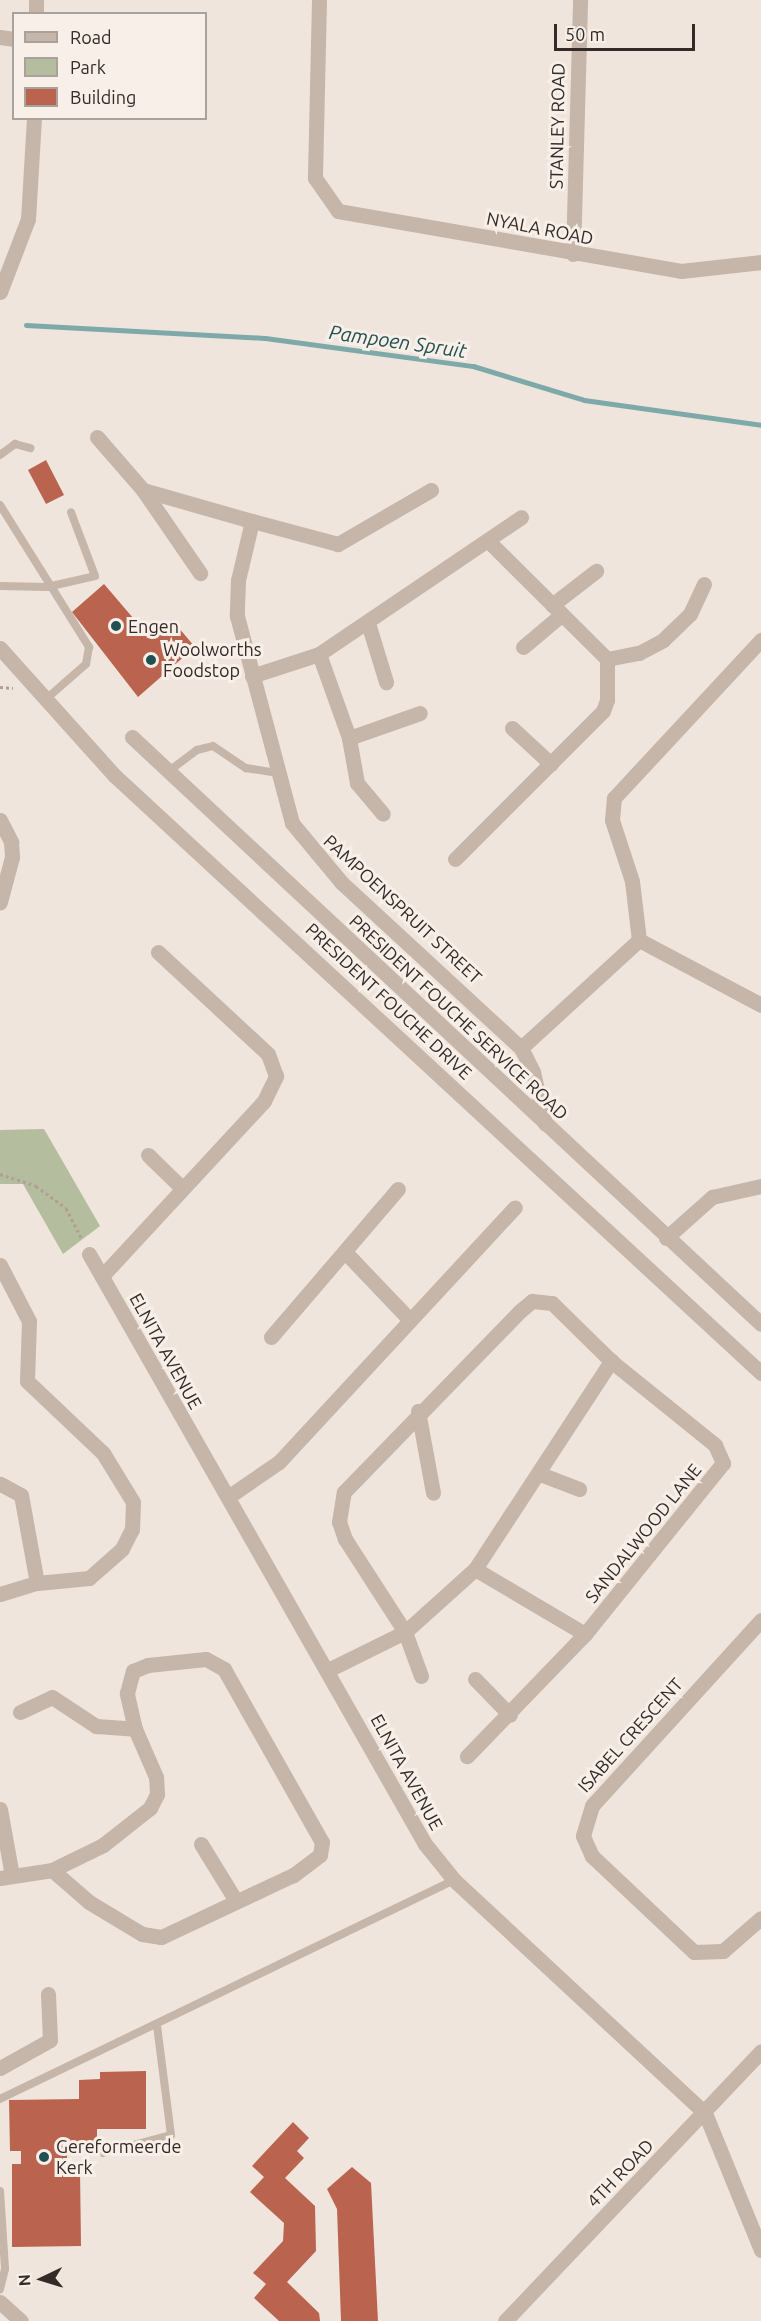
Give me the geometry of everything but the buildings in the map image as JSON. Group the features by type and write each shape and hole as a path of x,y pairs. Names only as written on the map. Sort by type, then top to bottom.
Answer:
{"street":[{"name":"NYALA ROAD","path":"319,0 314,145 321,193 350,217 681,271 761,262"},
{"name":"STANLEY ROAD","path":"573,254 580,0"},
{"path":"0,292 28,219 34,120"},
{"path":"97,437 143,490 200,573"},
{"path":"143,490 338,544 431,489"},
{"path":"252,676 319,654 490,543 521,517"},
{"name":"PAMPOENSPRUIT STREET","path":"252,521 236,602 252,676 292,823 318,858 521,1048 533,1072 545,1124"},
{"path":"455,859 603,711 607,659 490,543"},
{"path":"523,646 596,571"},
{"path":"607,659 639,653 663,640 690,614 704,584"},
{"path":"368,623 386,682"},
{"path":"639,940 632,882 612,820 614,798 761,640"},
{"name":"PRESIDENT FOUCHE DRIVE","path":"0,648 115,776 761,1373"},
{"path":"319,654 349,738 357,783 383,814"},
{"path":"349,738 420,713"},
{"path":"512,728 550,765"},
{"name":"PRESIDENT FOUCHE SERVICE ROAD","path":"132,737 666,1238 761,1324"},
{"path":"0,820 11,842 12,857 0,902"},
{"path":"639,940 761,1005"},
{"path":"521,1048 639,940"},
{"path":"102,1276 181,1187 264,1101 277,1069 268,1054 158,952"},
{"path":"148,1155 181,1187"},
{"path":"666,1238 712,1197 761,1186"},
{"path":"271,1337 398,1189"},
{"path":"228,1497 279,1462 515,1207"},
{"path":"345,1252 410,1320"},
{"name":"ELNITA AVENUE","path":"89,1254 328,1670 425,1844 454,1880 705,2113 761,2250"},
{"path":"0,1265 29,1321 27,1381 103,1453 134,1502 132,1529 104,1569 75,1581 37,1583 0,1594"},
{"name":"SANDALWOOD LANE","path":"421,1676 405,1632 345,1539 339,1511 344,1492 418,1411 532,1301 552,1303 611,1361 707,1438 723,1463 585,1634 510,1715 467,1756"},
{"path":"328,1670 405,1632 475,1569 540,1474 611,1361"},
{"path":"418,1411 433,1493"},
{"path":"540,1474 579,1489"},
{"path":"0,1484 14,1489 24,1504 37,1583"},
{"path":"475,1569 585,1634"},
{"name":"ISABEL CRESCENT","path":"761,1620 592,1806 583,1836 592,1856 694,1952 723,1951 761,1918"},
{"path":"0,1809 6,1877 52,1870 103,1845 150,1808 157,1794 156,1777 135,1730 128,1693 134,1671 207,1659 239,1688 322,1842 320,1855 293,1875 236,1901 171,1935 153,1937 89,1902 52,1870"},
{"path":"475,1679 510,1715"},
{"path":"20,1712 52,1697 96,1726 135,1730"},
{"path":"201,1844 236,1901"},
{"path":"0,2068 50,2040 48,1994"},
{"name":"4TH ROAD","path":"511,2319 761,2051"},
{"path":"0,2302 21,2321"}],"lane":[{"path":"0,455 15,444 30,448"},
{"path":"0,505 47,587 89,647 86,664 45,700"},
{"path":"0,586 47,587 95,576 71,512"},
{"path":"169,771 197,750 213,746 246,768 277,773"},
{"path":"0,2099 157,2026 454,1880"},
{"path":"103,2153 171,2135 157,2026"},
{"path":"0,2191 2,2249 0,2289"}],"path":[{"path":"0,1174 36,1186 66,1208 89,1254"}],"green space":[{"path":"44,1129 100,1226 63,1254 23,1184 0,1184 0,1130"}],"waterway":[{"name":"Pampoen Spruit","path":"26,325 265,338 473,366 584,400 761,425"}],"place":[{"name":"Engen","path":"116,626"},
{"name":"Woolworths Foodstop","path":"151,660"},
{"name":"Gereformeerde Kerk","path":"44,2157"}]}
